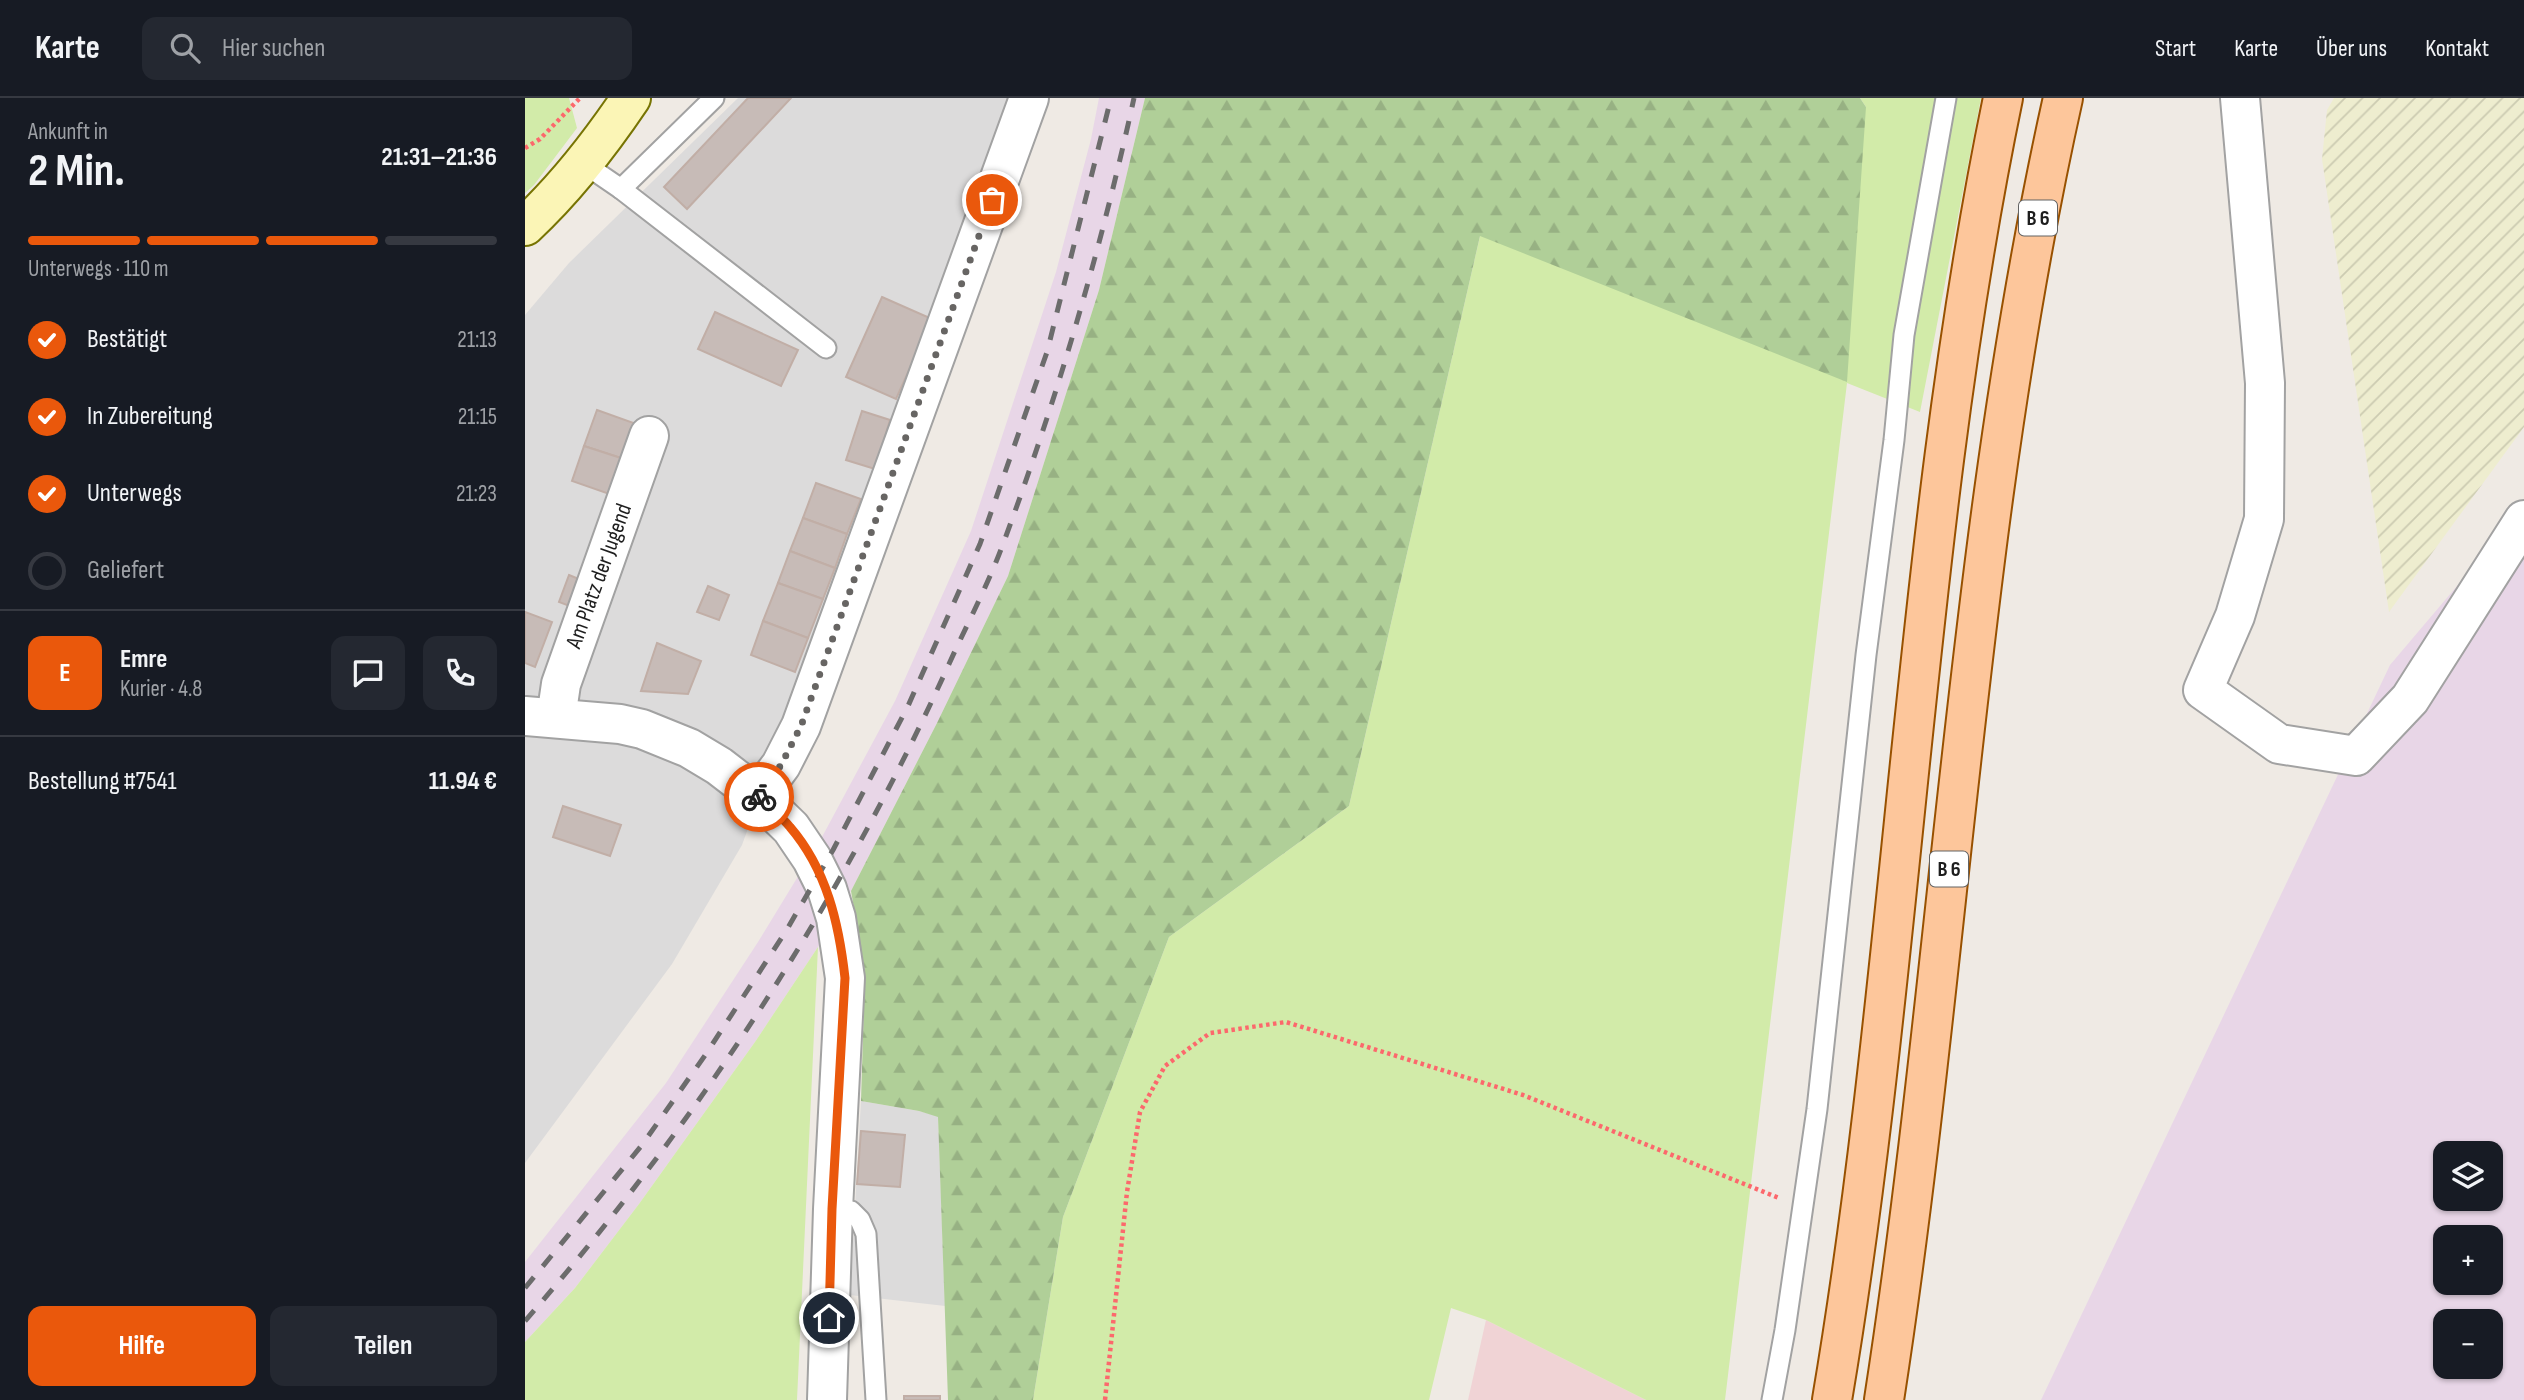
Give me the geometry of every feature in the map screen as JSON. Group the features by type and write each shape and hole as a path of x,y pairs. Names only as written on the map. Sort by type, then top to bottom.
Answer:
{"main road":[{"path":"525,226 563,188 631,98"},
{"name":"B 6","path":"1832,1400 1863,1193 1924,631 1960,341 1974,248 2003,98"},
{"name":"B 6","path":"1884,1400 1907,1251 1924,1111 1978,606 1994,487 2016,338 2063,98"}],"street":[{"path":"758,796 781,765 801,726 1028,98"},
{"path":"2240,98 2265,383 2264,519 2235,616 2203,690 2280,744 2356,756 2410,699 2524,520"},
{"name":"Am Platz der Jugend","path":"540,717 561,684 649,436"},
{"path":"540,717 620,724 666,737 719,766 758,796 791,828 812,859 827,889 842,947 845,978 832,1209 827,1400"}],"lane":[{"path":"621,189 714,98"},
{"path":"1772,1400 1822,1068 1904,335 1946,98"},
{"path":"583,163 621,189 826,348"},
{"path":"832,1209 851,1210 860,1220 866,1234 876,1400"}],"path":[{"path":"525,148 540,139 580,98"},
{"path":"1105,1400 1127,1192 1140,1112 1165,1066 1210,1033 1286,1022 1523,1095 1803,1208"}],"shaded area":[{"path":"738,98 1011,98 742,845 672,964 525,1163 525,315 569,263"},
{"path":"1099,98 1145,98 1099,290 1008,576 851,891 818,947 755,1042 639,1204 575,1288 525,1342 525,1262 666,1083 758,942 822,837 895,701 971,531 1056,272"},
{"path":"2524,507 2524,1400 2041,1400 2390,665"},
{"path":"861,1101 938,1116 945,1306 850,1295"},
{"path":"1486,1320 1646,1400 1468,1400"}],"green space":[{"path":"525,98 569,98 577,128 525,193"},
{"path":"1145,98 1860,98 1866,107 1847,382 1480,236 1349,806 1169,937 1063,1217 1033,1400 948,1400 938,1117 861,1101 865,972 851,891 1008,576 1099,290"},
{"path":"1860,98 1981,98 1920,412 1847,383 1725,1400 1646,1400 1486,1320 1451,1308 1429,1400 1033,1400 1063,1217 1169,937 1349,806 1480,236 1866,107"},
{"path":"2334,98 2524,98 2524,427 2389,612 2322,159 2327,110"},
{"path":"818,947 797,1400 525,1400 525,1342 575,1288 639,1204 755,1042"}],"building":[{"path":"748,98 791,98 687,209 664,187"},
{"path":"882,297 932,319 896,399 846,377"},
{"path":"715,312 798,350 781,386 698,349"},
{"path":"597,410 642,426 630,461 584,446"},
{"path":"862,411 890,420 875,469 846,460"},
{"path":"584,446 630,461 618,497 572,481"},
{"path":"816,483 861,499 847,534 803,518"},
{"path":"803,518 847,534 835,568 790,551"},
{"path":"790,551 835,568 823,599 778,583"},
{"path":"569,575 591,584 580,610 559,602"},
{"path":"778,583 823,599 808,638 763,621"},
{"path":"708,586 729,595 719,620 697,612"},
{"path":"525,612 552,622 535,667 525,663"},
{"path":"763,621 808,638 795,672 751,655"},
{"path":"657,643 701,661 688,694 641,691"},
{"path":"563,806 621,825 610,856 553,837"},
{"path":"861,1131 905,1135 900,1187 857,1184"},
{"path":"904,1396 940,1396 940,1400 904,1400"}],"railway":[{"path":"525,1288 642,1145 706,1054 786,931 833,850 908,706 980,544 1047,352 1111,98"},
{"path":"525,1321 649,1169 761,1008 813,925 907,752 991,574 1023,489 1076,323 1134,98"}],"way so far":[{"path":"759,797 781,765 801,726 992,200"}],"route":[{"path":"759,797 791,828 812,859 827,889 842,947 845,978 832,1209 829,1318"}]}
